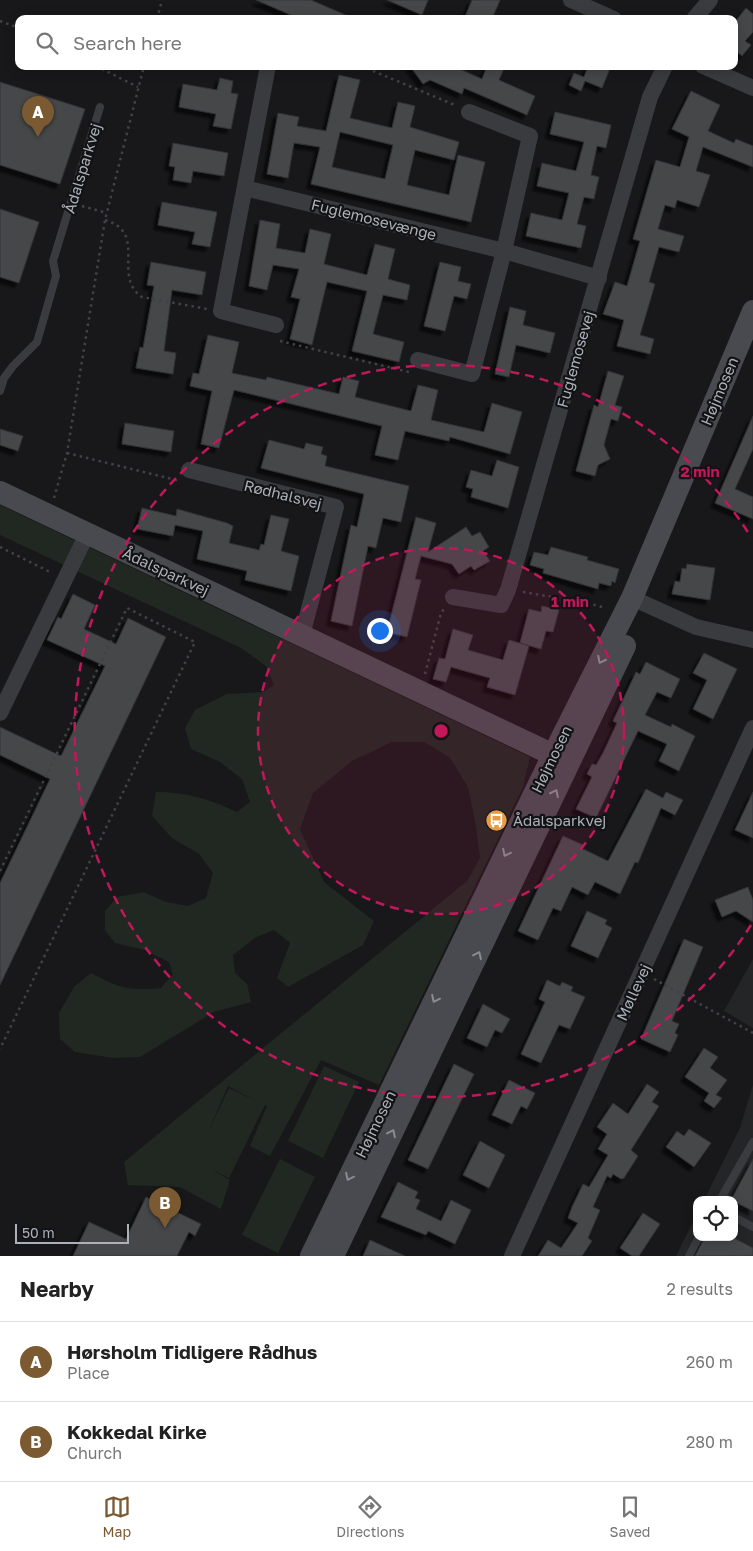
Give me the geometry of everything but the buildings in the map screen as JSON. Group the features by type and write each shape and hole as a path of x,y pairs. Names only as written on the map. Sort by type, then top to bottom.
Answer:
{"street":[{"path":"571,0 605,15"},
{"path":"697,15 710,0"},
{"path":"267,70 221,311 276,325"},
{"name":"Fuglemosevej","path":"508,590 650,97 663,70"},
{"path":"712,70 753,88"},
{"path":"418,360 472,374 504,251 530,136 470,112"},
{"name":"Fuglemosevænge","path":"245,188 504,251 599,278"},
{"name":"Højmosen","path":"634,605 753,311"},
{"name":"Højmosen","path":"333,1256 561,759 753,350"},
{"name":"Rødhalsvej","path":"189,470 336,508 302,636"},
{"name":"Ådalsparkvej","path":"0,492 561,759"},
{"path":"0,713 86,534"},
{"path":"453,597 501,605 508,590"},
{"path":"634,605 696,627 753,640"},
{"name":"Møllevej","path":"512,1256 753,728"},
{"name":"Højmosen","path":"312,1256 561,759"}],"lane":[{"name":"Ådalsparkvej","path":"0,391 4,378 13,366 37,342 56,276 53,261 100,107"},
{"path":"722,1196 753,1142"},
{"path":"738,1219 753,1227"},
{"path":"689,1256 697,1241"}],"path":[{"path":"158,15 162,0"},
{"path":"0,22 15,27"},
{"path":"104,70 138,87"},
{"path":"49,515 67,453 105,220 143,70"},
{"path":"370,70 470,112"},
{"path":"72,202 107,213"},
{"path":"105,220 118,224 124,230 128,241 129,282 134,292 142,297 221,311"},
{"path":"276,325 275,340 408,374 418,360"},
{"path":"67,453 176,480 189,470"},
{"path":"0,547 64,579"},
{"path":"508,590 587,603 634,605"},
{"path":"419,691 441,614 453,597"},
{"path":"0,871 127,608 195,642 0,1049"},
{"path":"642,972 753,1033"}],"shaded area":[{"path":"0,505 530,757 523,787 379,1085 321,1060 270,1156 250,1146 267,1106 265,1105 229,1178 211,1169 230,1180 221,1209 180,1187 128,1185 124,1162 467,881 480,858 468,787 450,758 424,742 392,742 352,761 313,793 300,829 324,882 374,921 363,945 288,987 277,978 290,943 274,930 255,938 233,955 235,973 247,984 251,1002 214,1012 140,1057 113,1058 75,1052 60,1039 59,1013 74,987 91,973 109,982 132,989 161,988 173,974 169,962 145,950 115,943 105,930 105,911 117,897 144,892 166,902 188,906 206,898 213,873 199,854 172,838 152,816 156,792 178,793 198,797 237,812 250,802 242,779 220,762 191,749 185,728 195,710 227,694 263,692 274,685 266,666 241,648 0,535","holes":["228,1086 260,1103 229,1088 208,1132"]},
{"path":"753,959 753,1028 724,1011"},
{"path":"324,1066 359,1082 323,1158 288,1141"},
{"path":"753,1085 753,1256 676,1256 693,1222 693,1241 738,1241 738,1196 706,1196 740,1128"},
{"path":"280,1159 315,1177 278,1253 242,1235"}],"place":[{"name":"Hørsholm Tidligere Rådhus","path":"38,137"},
{"name":"Ådalsparkvej","path":"497,820"},
{"name":"Kokkedal Kirke","path":"165,1228"}]}
